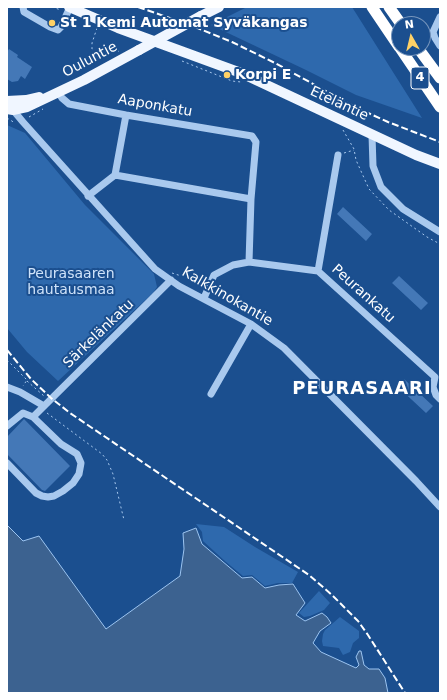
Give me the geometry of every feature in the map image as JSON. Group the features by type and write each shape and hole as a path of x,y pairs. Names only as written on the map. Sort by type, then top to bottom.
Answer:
{"highway":[{"name":"4","path":"372,7 391,35"},
{"path":"389,7 395,16"},
{"name":"4","path":"405,56 440,107"},
{"name":"4","path":"424,56 440,78"}],"main road":[{"name":"Ouluntie","path":"9,105 27,107 219,7"},
{"name":"Eteläntie","path":"69,9 241,74 416,155 440,164"}],"street":[{"path":"23,7 24,12 58,30 61,27 69,9"},
{"path":"440,17 433,32 440,46"},
{"name":"Aaponkatu","path":"58,92 69,104 252,136 256,142 250,199"},
{"name":"Kalkkinokantie","path":"9,105 88,196 155,269 179,286 251,324 284,348 308,370 411,475 440,507"},
{"path":"88,196 115,175 126,115"},
{"path":"372,135 373,166 381,187 403,209 440,232"},
{"path":"318,271 338,155"},
{"path":"115,175 250,199 249,262"},
{"name":"Peurankatu","path":"204,298 214,275 232,265 249,262 318,271 438,375 433,388 436,395 440,399"},
{"name":"Särkelänkatu","path":"32,417 171,280"},
{"path":"211,394 251,324"},
{"path":"7,387 20,392 42,407"},
{"path":"7,426 23,413 32,417 61,444 77,454 81,463 79,474 73,483 63,491 54,496 48,497 36,493 7,463"}],"path":[{"path":"52,7 69,9"},
{"path":"98,26 92,43 92,49 100,54 120,51"},
{"path":"180,60 232,81 246,83"},
{"path":"343,130 354,150 356,160 369,189 389,210 427,237 440,244"},
{"path":"338,155 349,150 354,150"},
{"path":"7,360 50,400"},
{"path":"20,392 27,380"},
{"path":"42,407 102,454 107,460 112,468 124,520"}],"green space":[{"path":"247,7 352,7 422,118 356,95 211,25"},
{"name":"Peurasaaren hautausmaa","path":"7,125 25,133 85,205 154,274 157,287 153,293 58,381 27,352 7,328"},
{"path":"196,524 224,527 298,572 292,583 278,583 265,586 252,575 243,576 203,541 202,532"},
{"path":"319,591 330,603 324,610 304,617 299,613"},
{"path":"340,617 359,631 359,638 353,643 350,652 343,655 339,648 323,646 322,641 325,630"}],"shaded area":[{"path":"7,525 23,541 39,536 106,629 180,576 184,549 183,533 196,528 202,544 242,578 252,577 265,588 293,584 305,603 296,615 305,621 322,613 331,623 320,631 313,643 321,652 356,668 359,665 356,657 359,651 361,651 364,665 369,669 379,669 385,678 388,693 7,693"}],"building":[{"path":"9,49 18,55 17,57 32,67 25,79 21,76 18,81 12,82 7,79 7,52"},
{"path":"343,207 372,234 366,241 337,214"},
{"path":"399,276 428,303 421,310 392,283"},
{"path":"404,379 433,406 426,413 397,386"},
{"path":"24,419 70,466 45,491 42,490 7,454 7,437"}],"railway":[{"path":"138,7 190,25 232,42 275,63 355,107 388,122 440,142"},
{"path":"7,350 31,379 70,413 309,575 358,621 405,693"}],"place":[{"name":"St 1 Kemi Automat Syväkangas","path":"52,23"},
{"name":"Korpi E","path":"227,75"}],"district":[{"name":"PEURASAARI","path":"362,389"}]}
